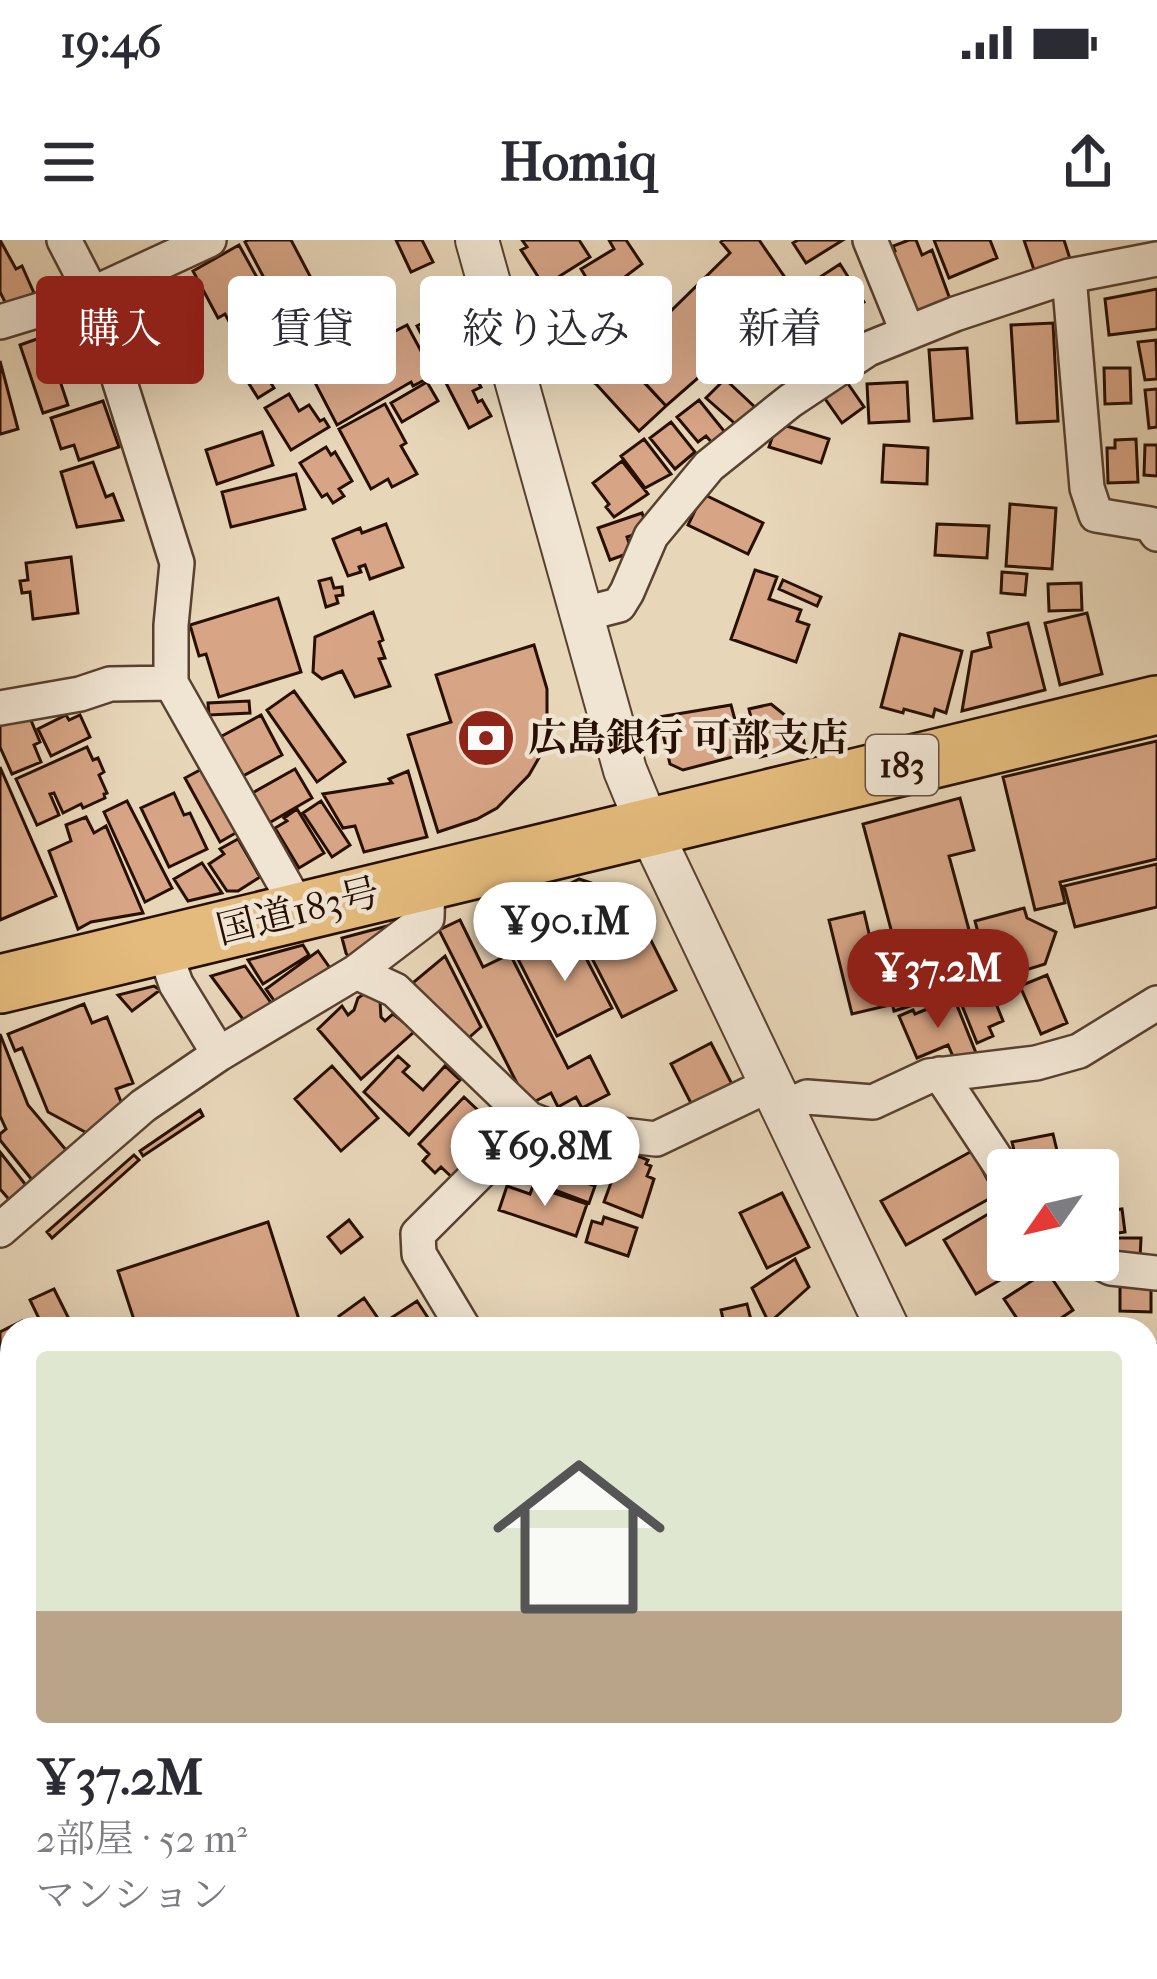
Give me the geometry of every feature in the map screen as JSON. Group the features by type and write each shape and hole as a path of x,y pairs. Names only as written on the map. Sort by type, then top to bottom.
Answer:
{"highway":[{"name":"国道183号","path":"0,984 1157,705"}],"street":[{"path":"64,240 83,276"},
{"path":"131,276 209,240"},
{"path":"477,240 625,770 882,1317"},
{"path":"869,240 908,333"},
{"path":"580,615 619,605 650,536 709,466 868,349 1069,276 1157,259"},
{"path":"1069,276 1088,488 1096,515 1150,524 1157,534"},
{"path":"0,322 36,311"},
{"path":"120,384 177,563 170,682 300,910"},
{"path":"0,708 110,685 170,682"},
{"path":"0,1230 143,1106 356,972 427,918 428,880"},
{"path":"162,944 176,984 219,1054"},
{"path":"356,972 395,990 529,1119 547,1126 656,1139 776,1096 873,1102 929,1076 1036,1063 1078,1051 1157,1004"},
{"path":"940,1075 989,1149"},
{"path":"457,1317 419,1254 418,1234 529,1119"},
{"path":"1119,1269 1157,1273"}],"building":[{"path":"0,240 16,269 22,266 34,293 7,306 0,292"},
{"path":"291,240 310,276 263,276 245,242"},
{"path":"396,240 422,240 433,262 411,272"},
{"path":"522,240 579,240 590,257 560,276 538,276 521,250 527,247"},
{"path":"609,240 626,240 642,264 626,276 585,276 581,269 614,249"},
{"path":"759,240 784,276 707,276 730,253 721,242"},
{"path":"843,240 806,263 793,243"},
{"path":"916,240 922,255 932,250 951,302 919,316 889,254 895,251 893,246"},
{"path":"934,240 990,240 997,258 949,278"},
{"path":"1024,240 1064,240 1071,262 1035,273"},
{"path":"239,245 256,276 228,276 228,320 225,314 218,318 204,292 204,276 193,271"},
{"path":"840,264 848,276 822,276"},
{"path":"696,286 696,380 666,406 645,384 672,384 672,310"},
{"path":"1157,289 1157,329 1109,335 1105,299"},
{"path":"1053,323 1058,421 1017,423 1011,325"},
{"path":"407,325 420,349 420,382 413,386 411,382 337,425 316,384 396,384 396,331"},
{"path":"36,339 36,384 61,384 68,405 43,413 20,345"},
{"path":"1156,340 1157,379 1145,380 1138,342"},
{"path":"967,348 972,418 934,421 929,350"},
{"path":"0,361 18,429 1,434 0,432"},
{"path":"1104,368 1130,368 1131,403 1105,404"},
{"path":"907,382 909,421 869,423 867,384"},
{"path":"249,384 272,384 274,388 258,398"},
{"path":"424,384 438,401 402,422 391,403"},
{"path":"447,384 481,387 473,391 491,416 469,428"},
{"path":"596,384 646,384 666,406 639,431"},
{"path":"720,384 730,384 758,410 740,428 706,398"},
{"path":"835,384 848,384 864,407 842,423 821,393"},
{"path":"1157,389 1157,427 1149,428 1145,390"},
{"path":"289,394 299,411 309,405 329,427 291,450 265,408"},
{"path":"699,400 728,436 715,446 706,436 698,442 677,417"},
{"path":"103,401 119,447 79,460 74,445 61,449 51,418"},
{"path":"385,404 417,474 392,487 388,479 371,489 339,429"},
{"path":"671,422 695,452 675,469 650,438"},
{"path":"777,423 829,439 821,463 769,447"},
{"path":"262,432 273,465 217,484 206,450"},
{"path":"644,439 671,474 645,488 621,456"},
{"path":"1136,439 1138,482 1108,483 1107,448 1115,448 1115,440"},
{"path":"884,445 928,448 927,484 882,482"},
{"path":"1145,445 1157,445 1157,476 1144,475"},
{"path":"326,447 331,455 335,452 352,481 339,489 344,496 333,503 327,494 322,497 300,463"},
{"path":"622,461 648,494 614,517 593,483"},
{"path":"93,462 106,497 113,494 123,520 77,527 61,472"},
{"path":"296,474 305,509 231,527 222,492"},
{"path":"703,494 763,523 748,554 688,525"},
{"path":"1010,504 1056,508 1052,569 1006,566"},
{"path":"642,513 648,530 627,537 632,552 610,560 598,528"},
{"path":"386,524 403,567 370,579 365,565 359,567 361,572 348,576 333,539"},
{"path":"937,524 989,526 987,558 935,555"},
{"path":"71,557 78,613 33,619 30,592 22,593 20,581 28,580 26,563"},
{"path":"755,570 777,577 769,599 801,610 797,621 809,625 796,662 731,639"},
{"path":"1002,572 1027,574 1025,595 1001,593"},
{"path":"331,578 334,588 342,587 343,595 336,596 338,603 326,607 319,581"},
{"path":"783,580 821,597 817,606 779,589"},
{"path":"1081,583 1082,610 1049,611 1048,584"},
{"path":"278,598 301,672 219,697 206,654 199,656 190,625"},
{"path":"373,612 383,640 379,642 385,658 379,659 390,686 355,697 342,671 322,679 313,672 315,637"},
{"path":"1087,613 1102,674 1060,685 1045,623"},
{"path":"1028,623 1045,690 962,711 972,652 991,647 988,633"},
{"path":"900,634 962,651 946,713 935,709 933,717 881,707"},
{"path":"534,645 547,689 547,734 540,756 529,775 497,808 438,832 408,735 451,722 436,675"},
{"path":"294,691 345,762 317,782 267,710"},
{"path":"249,701 250,713 209,715 208,703"},
{"path":"771,704 801,728 805,747 760,757 749,709"},
{"path":"731,705 744,754 683,770 670,764 659,717"},
{"path":"66,715 69,720 80,715 90,737 51,756 38,729"},
{"path":"261,715 282,755 241,777 220,737"},
{"path":"22,716 30,718 40,742 34,745 41,762 12,774 0,747 0,725"},
{"path":"1157,741 1157,859 1060,882 1065,903 1035,910 1003,777"},
{"path":"87,747 104,772 99,775 105,798 63,813 54,793 50,794 59,815 37,825 16,779"},
{"path":"213,763 246,827 220,842 185,778"},
{"path":"0,767 56,896 0,920"},
{"path":"295,769 312,798 269,823 247,796"},
{"path":"408,771 427,837 364,852 355,826 343,828 323,794 392,783 389,779"},
{"path":"174,793 184,815 190,813 207,849 169,867 141,808"},
{"path":"960,798 974,850 949,856 975,952 902,971 863,824"},
{"path":"127,801 172,888 145,902 104,812"},
{"path":"321,801 350,845 332,857 303,813"},
{"path":"297,809 324,853 299,868 275,828"},
{"path":"86,817 94,833 106,826 143,913 91,922 78,929 49,851 71,841 66,825"},
{"path":"238,839 260,877 238,891 227,891 209,864 224,854 220,849"},
{"path":"202,863 222,893 188,901 174,879"},
{"path":"1157,864 1157,907 1075,927 1064,886"},
{"path":"579,879 628,895 676,990 622,1017 557,890"},
{"path":"1024,908 1027,918 1056,932 1045,964 894,1011 887,981 985,959 975,921"},
{"path":"864,912 886,1006 852,1014 829,920"},
{"path":"460,920 483,967 510,954 568,1068 590,1056 609,1094 582,1108 576,1097 558,1107 551,1093 528,1105 439,930"},
{"path":"391,925 353,963 342,938"},
{"path":"572,931 612,1008 557,1036 518,959"},
{"path":"303,945 309,955 263,984 248,960"},
{"path":"318,951 332,971 280,1009 266,989"},
{"path":"445,956 481,1027 464,1042 409,986"},
{"path":"245,966 274,1007 248,1026 211,976"},
{"path":"1047,975 1067,1023 1041,1034 1020,986"},
{"path":"154,986 160,990 132,1011 118,995"},
{"path":"989,986 1003,1021 989,1027 993,1036 977,1043 959,998"},
{"path":"364,994 380,1002 385,1021 393,1014 415,1031 361,1079 318,1029 342,1006 348,1015"},
{"path":"954,998 976,1053 955,1061 948,1045 917,1058 899,1016"},
{"path":"84,1004 92,1023 107,1017 133,1083 116,1089 123,1107 87,1133 48,1112 22,1048 15,1051 8,1034"},
{"path":"0,1034 28,1105 72,1157 37,1186 0,1140 6,1129 0,1116"},
{"path":"711,1043 736,1092 696,1113 671,1064"},
{"path":"398,1056 409,1066 403,1072 423,1090 445,1066 460,1080 409,1135 364,1092"},
{"path":"332,1066 378,1118 341,1151 295,1099"},
{"path":"464,1097 503,1134 457,1182 441,1167 435,1173 423,1161 429,1154 419,1144"},
{"path":"200,1110 203,1116 143,1156 140,1151"},
{"path":"1053,1134 1057,1149 1014,1149 1012,1142"},
{"path":"524,1138 541,1145 543,1138 554,1140 589,1153 579,1180 595,1186 589,1203 513,1169"},
{"path":"620,1149 648,1160 651,1166 647,1176 654,1179 642,1217 604,1202"},
{"path":"972,1151 987,1178 987,1200 906,1245 881,1201"},
{"path":"0,1152 29,1189 12,1203 0,1189"},
{"path":"134,1155 139,1160 52,1238 47,1232"},
{"path":"507,1186 530,1194 533,1186 587,1204 576,1236 499,1210"},
{"path":"782,1193 809,1247 767,1268 740,1213"},
{"path":"1119,1209 1125,1232 1119,1233"},
{"path":"987,1215 987,1281 998,1281 976,1294 944,1240"},
{"path":"604,1217 637,1228 628,1256 586,1242 592,1221 602,1224"},
{"path":"349,1220 362,1237 341,1253 328,1237"},
{"path":"268,1222 298,1317 133,1317 118,1271"},
{"path":"1119,1238 1141,1238 1140,1259 1119,1257"},
{"path":"795,1259 809,1287 776,1317 766,1317 752,1288"},
{"path":"1032,1281 1054,1281 1073,1310 1063,1317 1016,1317 1004,1299"},
{"path":"1120,1285 1151,1285 1151,1312 1120,1311"},
{"path":"54,1289 68,1317 38,1317 30,1300"},
{"path":"364,1298 377,1317 340,1317"},
{"path":"417,1301 427,1317 393,1317"},
{"path":"747,1304 750,1317 723,1317 721,1310"}],"place":[{"name":"広島銀行 可部支店","path":"486,738"}]}
